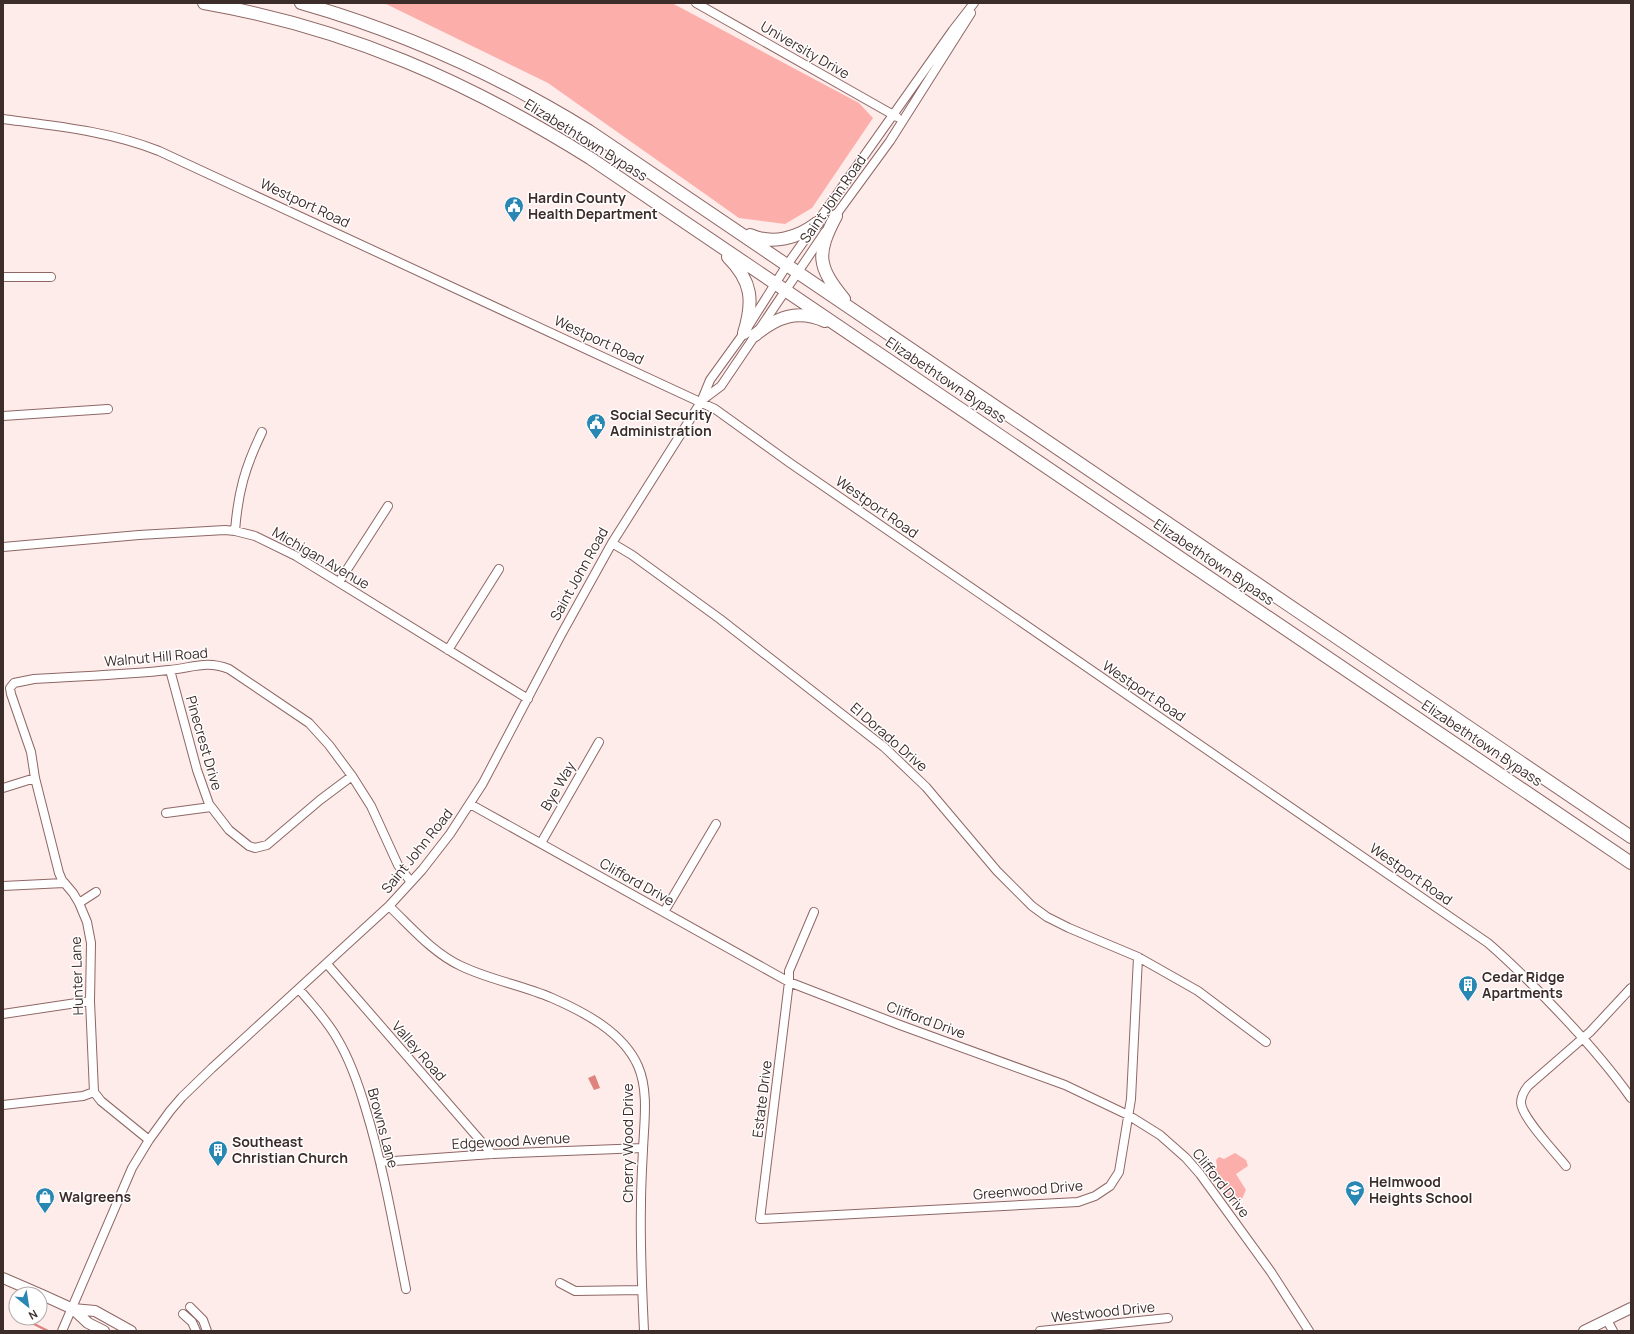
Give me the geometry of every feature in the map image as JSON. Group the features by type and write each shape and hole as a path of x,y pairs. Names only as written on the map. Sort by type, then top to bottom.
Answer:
{"highway":[{"name":"Elizabethtown Bypass","path":"204,3 265,16 314,29 377,50 443,77 481,95 546,130 844,329 1631,863"},
{"name":"Elizabethtown Bypass","path":"301,3 380,28 435,49 495,77 589,131 1588,808 1631,835"},
{"path":"836,216 824,241 822,252 823,264 833,286 856,311"},
{"path":"716,217 756,238 768,240 790,238 809,229 817,222"},
{"path":"703,234 732,261 747,282 750,294 749,334 775,321 797,315 820,319 844,329"},
{"path":"1609,848 1631,866"}],"main road":[{"path":"3,1278 22,1286"},
{"path":"48,1298 73,1309 95,1312 131,1331"},
{"path":"1584,1331 1631,1308"},
{"path":"73,1309 88,1323 104,1331"}],"street":[{"name":"University Drive","path":"696,3 902,120"},
{"name":"Saint John Road","path":"62,1331 73,1309 132,1168 149,1140 182,1097 389,906 412,882 437,852 470,804 528,699 561,634 612,543 701,402 710,380 749,334 781,287 787,265 953,30 974,3"},
{"name":"Saint John Road","path":"701,402 720,386 749,334 781,287 798,272 890,141 978,3"},
{"name":"Westport Road","path":"3,119 84,130 120,137 159,151 715,409 790,463 1476,934 1507,960 1584,1038 1631,1098"},
{"path":"3,277 51,277"},
{"path":"3,416 108,409"},
{"path":"235,531 240,492 245,471 262,432"},
{"path":"339,582 388,506"},
{"name":"Michigan Avenue","path":"3,547 139,535 235,531 268,541 339,582 528,699"},
{"name":"El Dorado Drive","path":"612,543 632,555 720,619 884,747 926,787 997,871 1032,906 1047,917 1069,928 1138,957 1198,991 1266,1042"},
{"path":"448,650 499,569"},
{"name":"Walnut Hill Road","path":"14,683 34,679 170,670 202,664 221,666 237,674 309,723 329,745 352,776 370,806 398,865 412,882"},
{"name":"Pinecrest Drive","path":"170,670 206,798 229,830 244,843 255,848 261,848 267,845 320,800 352,776"},
{"name":"Hunter Lane","path":"14,683 10,688 11,694 31,752 35,778 57,865 64,883 79,903 87,922 91,943 90,1001 94,1092"},
{"name":"Bye Way","path":"541,843 599,742"},
{"path":"3,788 35,778"},
{"name":"Clifford Drive","path":"470,804 789,982 900,1025 1065,1085 1128,1115 1170,1144 1194,1167 1270,1272 1309,1331"},
{"path":"166,813 211,807"},
{"path":"664,912 716,824"},
{"path":"3,886 64,883"},
{"path":"79,903 96,892"},
{"name":"Cherry Wood Drive","path":"389,906 439,952 460,966 491,978 533,990 554,999 604,1025 620,1039 633,1056 641,1076 644,1105 641,1205 644,1331"},
{"name":"Estate Drive","path":"760,1219 789,982 789,970 814,912"},
{"name":"Greenwood Drive","path":"760,1219 1058,1203 1087,1199 1103,1192 1110,1186 1119,1172 1131,1100 1138,957"},
{"name":"Valley Road","path":"326,964 492,1154"},
{"path":"1566,1166 1528,1119 1522,1108 1522,1096 1528,1086 1584,1038 1631,988"},
{"name":"Browns Lane","path":"299,989 330,1027 338,1040 350,1064 365,1106 380,1162 406,1289"},
{"path":"3,1014 90,1001"},
{"path":"3,1105 83,1096 94,1092 101,1102 149,1140"},
{"name":"Edgewood Avenue","path":"380,1162 492,1154 643,1148"},
{"path":"560,1283 574,1291 642,1290"},
{"path":"190,1307 203,1320 207,1331"},
{"path":"183,1314 192,1322 196,1331"},
{"name":"Westwood Drive","path":"1040,1331 1114,1328 1168,1318"},
{"path":"1607,1320 1613,1331"}],"shaded area":[{"path":"384,3 672,3 859,103 873,118 812,208 785,224 739,218 548,83"},
{"path":"595,1075 600,1088 594,1090 588,1078"},
{"path":"1235,1153 1246,1160 1248,1166 1236,1174 1246,1190 1241,1201 1235,1205 1211,1172 1212,1169 1217,1166 1216,1160 1219,1157 1224,1159"}],"waterway":[{"path":"38,1326 48,1331"}],"place":[{"name":"Hardin County Health Department","path":"514,223"},
{"name":"Social Security Administration","path":"596,440"},
{"name":"Cedar Ridge Apartments","path":"1468,1002"},
{"name":"Southeast Christian Church","path":"218,1167"},
{"name":"Helmwood Heights School","path":"1355,1207"},
{"name":"Walgreens","path":"45,1214"}]}
